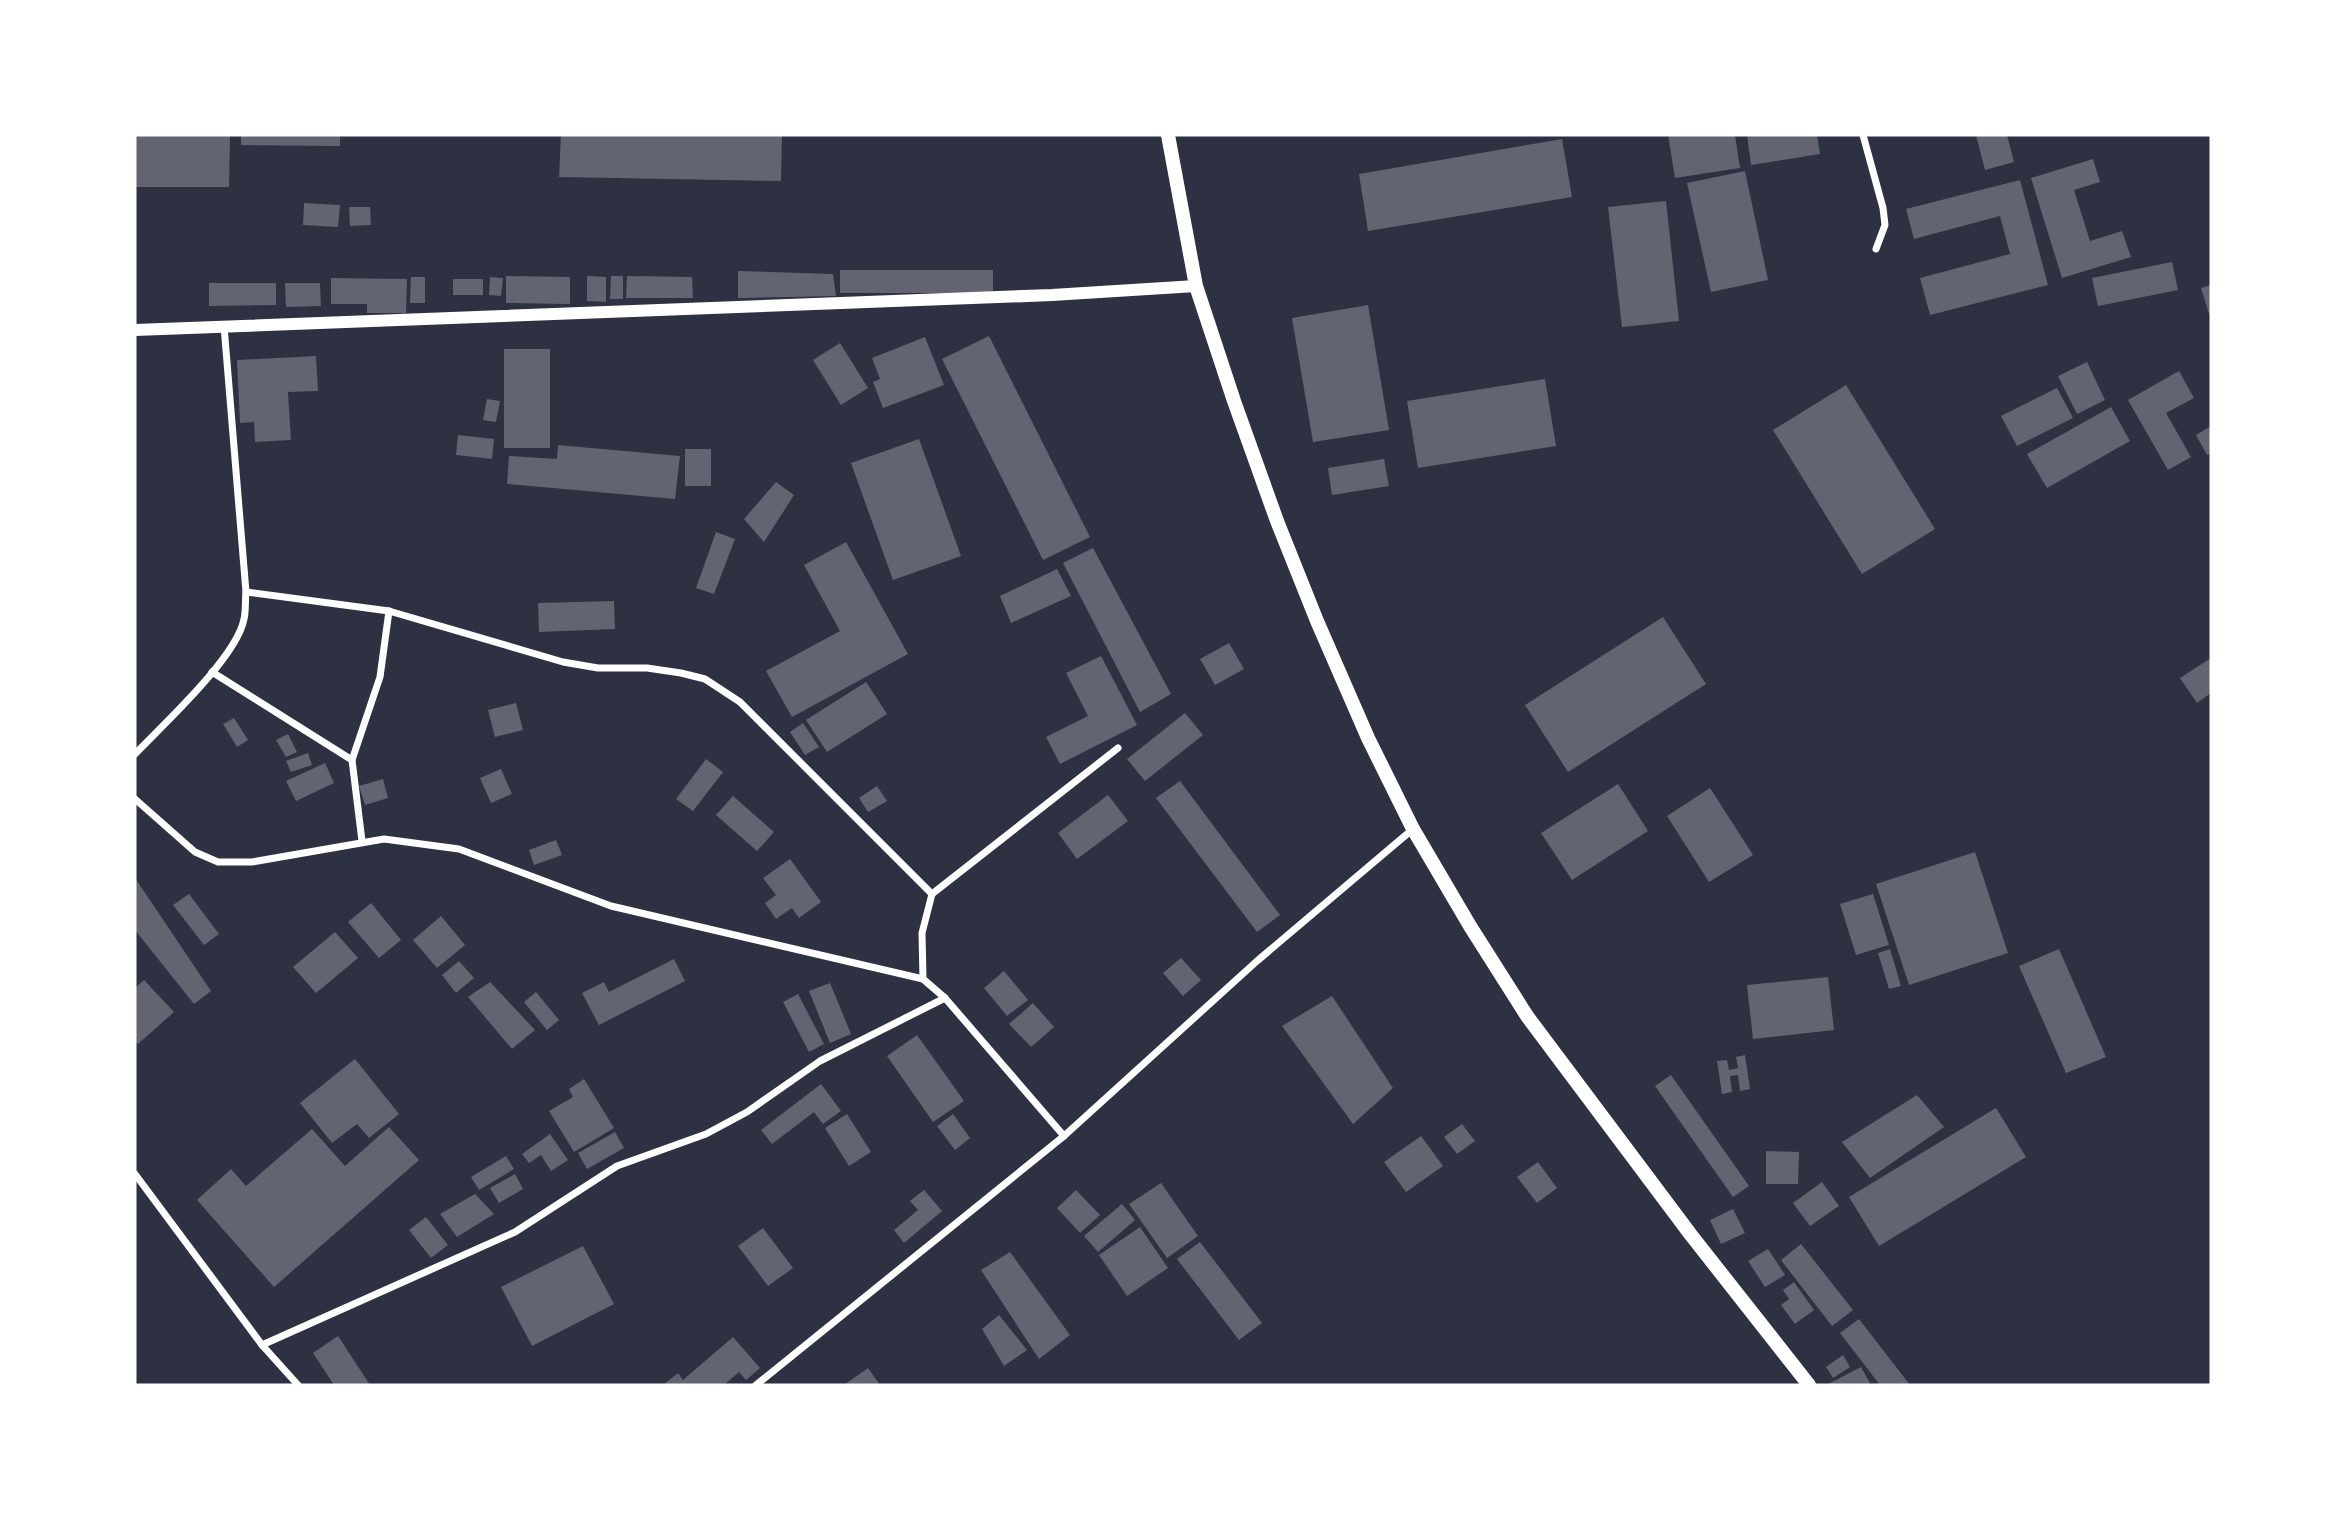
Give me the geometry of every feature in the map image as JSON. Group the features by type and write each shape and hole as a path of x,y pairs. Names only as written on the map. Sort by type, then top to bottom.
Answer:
{"main road":[{"path":"1168,135 1196,286 1238,413 1312,609 1368,738 1413,829 1527,1016 1602,1119 1809,1385"}],"street":[{"path":"1863,135 1885,225 1876,249"},
{"path":"135,330 1052,295 1196,286"},
{"path":"135,754 212,672 229,651 244,621 246,592 224,326"},
{"path":"246,592 389,611 563,662 598,668 647,668 705,679 740,702 932,894"},
{"path":"362,841 352,760 380,677 389,611"},
{"path":"212,672 352,760"},
{"path":"923,979 922,933 932,894 1118,748"},
{"path":"135,799 195,852 218,862 252,862 384,839 459,849 611,906 923,979 945,998 1064,1136"},
{"path":"756,1385 1064,1136 1257,961 1413,829"},
{"path":"262,1345 515,1232 617,1166 706,1134 747,1112 820,1061 945,998"},
{"path":"135,1174 262,1345 298,1385"}],"building":[{"path":"135,135 230,135 229,187 135,187"},
{"path":"241,135 340,135 340,146 241,145"},
{"path":"561,135 782,135 781,181 559,177"},
{"path":"1668,135 1735,135 1740,168 1675,178"},
{"path":"1747,135 1817,135 1820,154 1751,165"},
{"path":"1976,135 2007,135 2014,162 1985,170"},
{"path":"1562,139 1572,197 1368,231 1359,174"},
{"path":"2093,159 2100,182 2074,190 2090,241 2122,231 2131,257 2062,278 2031,178"},
{"path":"1745,171 1768,280 1711,292 1687,183"},
{"path":"2020,180 2048,285 1930,315 1920,278 2010,254 2000,216 1914,239 1906,209"},
{"path":"1666,201 1679,321 1622,327 1608,207"},
{"path":"304,203 340,205 338,227 303,225"},
{"path":"349,207 370,207 371,225 350,226"},
{"path":"2172,262 2178,290 2098,306 2092,278"},
{"path":"840,270 993,270 993,293 840,293"},
{"path":"738,271 833,274 836,296 738,298"},
{"path":"506,276 570,277 570,304 506,303"},
{"path":"587,276 606,277 606,302 587,301"},
{"path":"611,276 623,276 623,299 610,299"},
{"path":"627,276 692,277 693,298 626,298"},
{"path":"411,277 425,277 425,303 410,303"},
{"path":"490,277 503,278 501,296 489,295"},
{"path":"331,278 407,279 406,313 367,313 367,304 331,304"},
{"path":"453,279 483,279 483,295 453,295"},
{"path":"209,283 276,283 276,305 209,306"},
{"path":"285,283 320,283 321,306 286,307"},
{"path":"2211,285 2211,313 2209,314 2201,288"},
{"path":"1368,305 1389,430 1313,442 1292,318"},
{"path":"989,336 1090,537 1043,560 942,359"},
{"path":"925,337 944,385 883,408 873,382 880,379 872,358"},
{"path":"840,343 868,388 841,405 813,360"},
{"path":"504,349 550,349 550,448 504,448"},
{"path":"316,356 318,391 288,392 291,440 255,442 254,422 240,423 237,360"},
{"path":"2087,362 2105,400 2077,414 2058,376"},
{"path":"2179,371 2194,398 2166,413 2191,457 2168,470 2128,400"},
{"path":"1545,379 1556,446 1418,468 1407,401"},
{"path":"1846,385 1935,529 1862,574 1773,430"},
{"path":"2057,388 2073,418 2017,446 2001,416"},
{"path":"487,399 500,401 496,422 483,420"},
{"path":"2111,407 2130,441 2047,488 2027,454"},
{"path":"2211,426 2211,453 2207,455 2196,435"},
{"path":"458,435 494,439 492,459 456,455"},
{"path":"919,439 961,556 893,580 851,463"},
{"path":"558,445 680,456 675,499 507,484 509,456 557,459"},
{"path":"685,449 711,449 711,486 685,486"},
{"path":"1384,459 1389,486 1332,495 1328,468"},
{"path":"776,482 794,495 764,542 744,519"},
{"path":"716,532 735,539 714,594 696,588"},
{"path":"846,542 908,654 792,717 766,671 840,631 804,565"},
{"path":"1093,548 1171,694 1140,712 1063,563"},
{"path":"1057,569 1071,596 1011,623 1000,596"},
{"path":"614,601 615,629 539,632 538,603"},
{"path":"1663,617 1706,684 1568,772 1525,705"},
{"path":"1229,643 1244,669 1215,685 1200,659"},
{"path":"1101,656 1137,725 1060,764 1046,737 1088,716 1066,673"},
{"path":"2211,658 2211,693 2197,703 2180,678"},
{"path":"866,682 887,714 827,752 806,720"},
{"path":"516,703 523,730 495,737 488,710"},
{"path":"1185,713 1203,735 1145,781 1127,759"},
{"path":"234,718 248,740 237,747 223,724"},
{"path":"803,723 819,747 805,755 790,732"},
{"path":"288,734 297,752 286,757 276,740"},
{"path":"308,753 312,765 291,772 286,761"},
{"path":"706,759 723,772 693,811 676,799"},
{"path":"325,763 334,783 296,801 286,781"},
{"path":"501,769 512,794 491,803 480,778"},
{"path":"383,779 388,798 365,805 359,786"},
{"path":"1180,781 1280,915 1257,932 1156,798"},
{"path":"1618,784 1648,831 1572,880 1541,833"},
{"path":"877,786 887,801 868,812 859,798"},
{"path":"1710,788 1753,855 1709,882 1667,816"},
{"path":"1108,795 1128,821 1077,859 1058,833"},
{"path":"733,796 774,832 757,851 716,815"},
{"path":"556,840 562,855 534,865 529,850"},
{"path":"1975,852 2008,953 1909,985 1876,884"},
{"path":"790,859 821,902 799,918 792,908 776,919 765,903 776,895 763,878"},
{"path":"135,878 211,991 194,1004 135,930"},
{"path":"189,894 219,934 204,945 173,905"},
{"path":"1873,894 1889,945 1856,955 1840,904"},
{"path":"371,903 401,940 379,958 348,922"},
{"path":"441,916 465,945 437,968 413,940"},
{"path":"335,932 358,958 316,993 293,967"},
{"path":"1890,949 1901,986 1889,989 1878,953"},
{"path":"2059,949 2106,1057 2066,1073 2019,966"},
{"path":"1181,958 1201,980 1183,996 1163,973"},
{"path":"674,959 685,981 599,1025 582,993 604,982 609,992"},
{"path":"459,961 474,978 456,993 442,975"},
{"path":"1004,971 1028,1000 1007,1016 984,988"},
{"path":"1828,977 1834,1030 1753,1039 1747,985"},
{"path":"144,980 174,1012 138,1044 135,1041 135,988"},
{"path":"490,982 535,1030 512,1049 468,997"},
{"path":"830,983 851,1034 830,1043 809,991"},
{"path":"536,992 559,1020 547,1030 524,1002"},
{"path":"798,994 824,1044 809,1052 783,1002"},
{"path":"1332,996 1393,1088 1353,1124 1282,1026"},
{"path":"1033,1003 1054,1027 1031,1047 1009,1024"},
{"path":"917,1035 964,1101 933,1122 887,1056"},
{"path":"1745,1055 1750,1089 1740,1091 1738,1075 1730,1076 1732,1092 1722,1094 1717,1061 1727,1060 1729,1070 1738,1068 1736,1057"},
{"path":"355,1059 399,1114 369,1138 357,1124 332,1143 300,1103"},
{"path":"1671,1075 1749,1186 1733,1197 1655,1086"},
{"path":"584,1079 614,1128 574,1152 549,1111 573,1097 569,1089"},
{"path":"821,1084 841,1111 823,1124 814,1112 772,1144 761,1130"},
{"path":"1917,1095 1944,1127 1870,1178 1842,1142"},
{"path":"1996,1108 2026,1157 1879,1246 1849,1197"},
{"path":"847,1114 871,1152 849,1166 825,1128"},
{"path":"953,1114 970,1138 955,1150 937,1126"},
{"path":"1462,1124 1475,1141 1457,1154 1444,1137"},
{"path":"389,1127 419,1160 274,1287 197,1200 231,1169 246,1186 312,1129 345,1166"},
{"path":"615,1132 624,1148 587,1169 578,1153"},
{"path":"550,1134 568,1160 551,1171 541,1155 529,1163 522,1154"},
{"path":"1421,1136 1443,1166 1406,1192 1384,1162"},
{"path":"1766,1151 1799,1152 1798,1184 1766,1184"},
{"path":"506,1156 514,1169 479,1190 471,1177"},
{"path":"1538,1162 1557,1188 1537,1203 1517,1177"},
{"path":"515,1174 523,1189 499,1203 490,1188"},
{"path":"1822,1182 1839,1206 1810,1226 1793,1203"},
{"path":"1161,1183 1198,1236 1167,1258 1129,1204"},
{"path":"924,1190 942,1211 904,1243 894,1230 918,1210 910,1201"},
{"path":"1076,1190 1100,1215 1080,1233 1057,1208"},
{"path":"475,1194 494,1214 457,1237 440,1214"},
{"path":"1122,1204 1135,1220 1098,1252 1084,1236"},
{"path":"1733,1209 1745,1233 1721,1244 1710,1220"},
{"path":"426,1217 448,1245 431,1258 409,1230"},
{"path":"1140,1227 1168,1268 1127,1296 1099,1255"},
{"path":"763,1228 793,1268 768,1286 738,1246"},
{"path":"1200,1242 1262,1323 1239,1340 1177,1259"},
{"path":"1801,1244 1853,1310 1832,1326 1781,1260"},
{"path":"583,1246 614,1304 532,1346 501,1287"},
{"path":"1768,1249 1785,1275 1765,1287 1748,1261"},
{"path":"1010,1252 1070,1335 1039,1359 981,1270"},
{"path":"1794,1282 1814,1310 1795,1324 1781,1305 1789,1299 1783,1290"},
{"path":"999,1315 1027,1350 1004,1366 982,1329"},
{"path":"1859,1319 1910,1385 1880,1385 1840,1333"},
{"path":"338,1336 370,1385 334,1385 313,1353"},
{"path":"733,1337 760,1368 746,1380 739,1372 724,1385 663,1385 678,1373 683,1380"},
{"path":"1843,1355 1850,1367 1833,1378 1826,1367"},
{"path":"1861,1367 1871,1385 1826,1385 1834,1381"},
{"path":"868,1368 880,1385 844,1385"}]}
